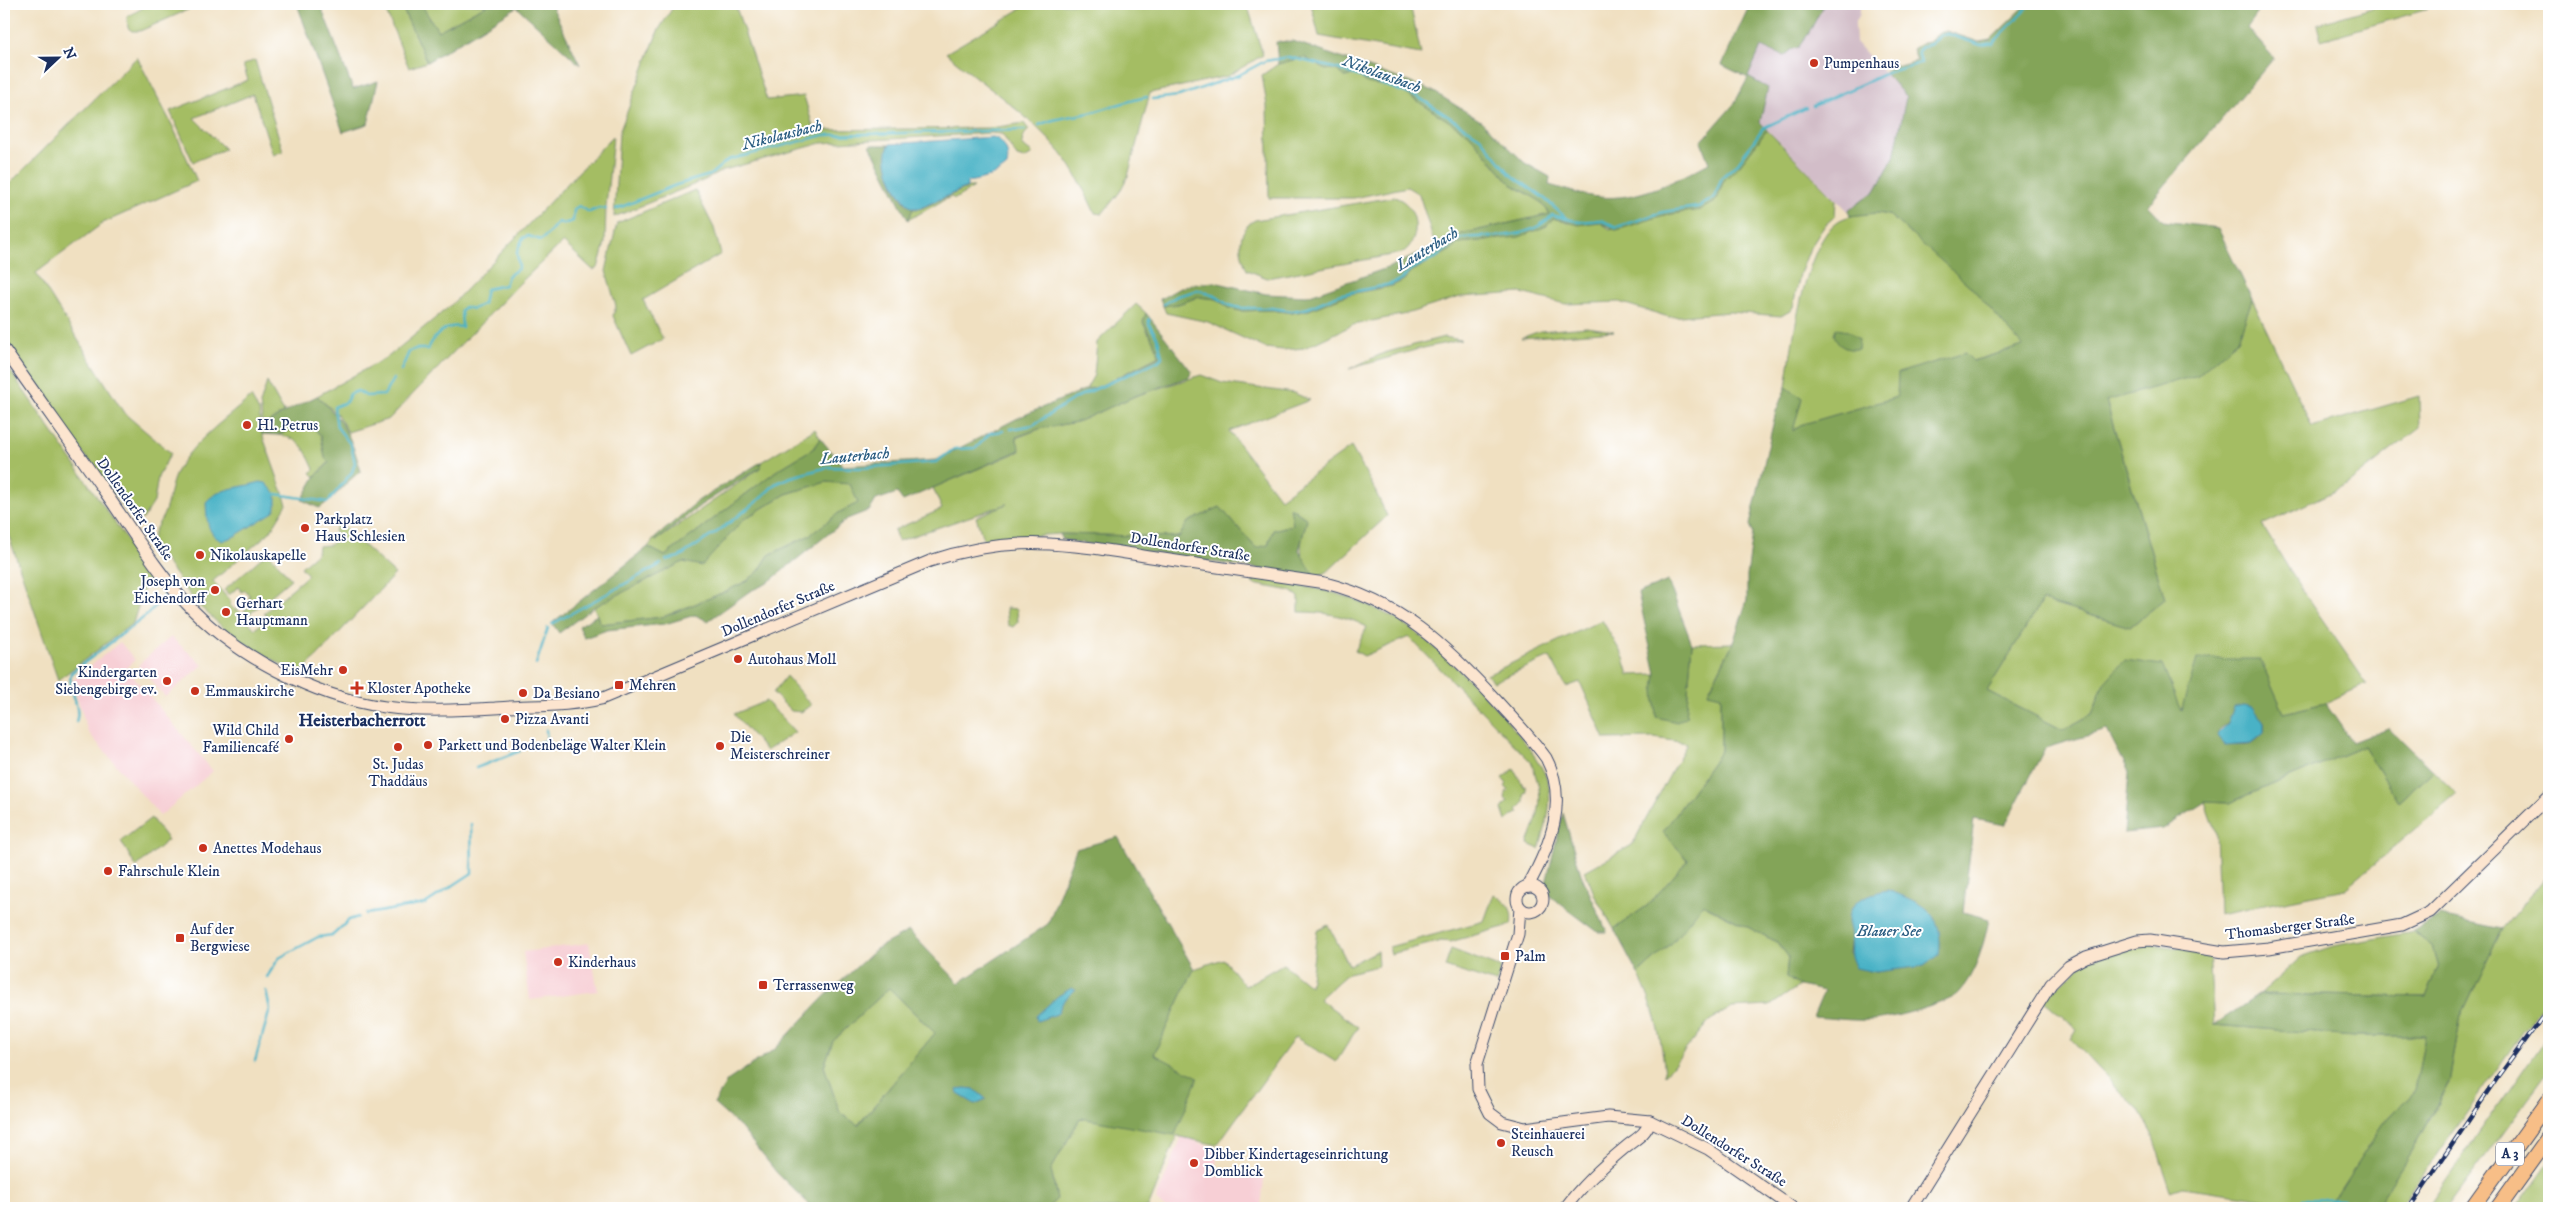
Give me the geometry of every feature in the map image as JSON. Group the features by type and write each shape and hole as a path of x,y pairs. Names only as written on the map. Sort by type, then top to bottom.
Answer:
{"highway":[{"name":"A 3","path":"2472,1208 2549,1101"},
{"name":"A 3","path":"2498,1208 2549,1137"}],"main road":[{"name":"Dollendorfer Straße","path":"4,349 160,571 189,606 222,635 253,657 298,681 340,696 384,707 444,710 590,702 622,692 913,567 951,554 1015,543 1033,542 1079,546 1325,583 1369,597 1415,623 1445,647 1465,667 1538,746 1553,770 1558,790 1556,812 1541,863 1528,886 1518,893 1517,900 1520,908 1518,934 1477,1064 1478,1089 1485,1107 1502,1122 1526,1128 1608,1117 1650,1121 1708,1149 1793,1208"},
{"name":"Thomasberger Straße","path":"1911,1208 2051,984 2069,966 2086,957 2137,941 2150,940 2224,952 2269,948 2402,925 2430,912 2549,796"},
{"name":"Dollendorfer Straße","path":"1518,934 1532,912 1538,909 1542,902 1540,891 1541,863"},
{"path":"1528,886 1540,891"},
{"path":"1520,908 1532,912"},
{"path":"1565,1208 1593,1177 1648,1129 1650,1121"}],"shaded area":[{"path":"1824,4 1860,4 1860,14 1855,23 1856,42 1906,97 1894,157 1875,191 1848,211 1760,122 1768,88 1748,77 1761,47 1784,56 1809,33"},
{"name":"Kindergarten Siebengebirge ev.","path":"171,637 203,665 165,697 138,665"},
{"path":"120,642 135,660 126,668 213,771 160,816 88,732 72,681"},
{"name":"Kinderhaus","path":"589,943 598,991 530,1000 523,952"},
{"name":"Dibber Kindertageseinrichtung Domblick","path":"1182,1136 1217,1150 1216,1176 1264,1179 1261,1207 1213,1205 1213,1208 1164,1208 1156,1200"}],"green space":[{"path":"149,4 201,4 140,31 132,31 128,28 127,17"},
{"path":"297,4 320,4 353,89 378,81 368,124 343,132"},
{"path":"383,4 404,4 401,5 427,62 409,68"},
{"path":"420,4 488,4 438,31"},
{"path":"421,4 438,31 488,4 551,4 580,65 517,7 427,62 401,5"},
{"path":"675,4 699,4 701,8 715,4 735,4 767,100 804,96 814,130 990,128 1024,123 1029,130 1023,136 1022,145 1033,154 1024,159 1017,157 1002,134 990,133 822,143 724,170 705,180 614,217 619,133 658,31"},
{"path":"1029,4 1247,4 1263,55 1228,76 1150,93 1128,176 1119,193 1102,214 1095,213 1071,167 1049,139 1021,113 946,53"},
{"path":"1311,4 1410,4 1421,54 1319,36"},
{"path":"1750,4 1811,4 1818,8 1820,4 1824,4 1809,33 1797,49 1794,48 1784,56 1761,47 1748,77 1768,88 1760,122 1767,130 1739,166 1723,182 1714,203 1699,210 1664,215 1617,230 1599,222 1579,225 1553,218 1547,226 1519,237 1459,243 1451,250 1412,271 1404,280 1391,286 1349,294 1309,310 1292,313 1272,310 1240,311 1228,308 1217,299 1198,297 1178,304 1163,306 1160,299 1178,289 1194,284 1214,282 1266,294 1307,296 1390,267 1461,234 1550,214 1540,201 1511,184 1469,134 1397,88 1367,83 1356,74 1345,77 1337,70 1326,70 1304,57 1278,64 1276,42 1293,41 1431,90 1481,121 1525,163 1550,177 1549,185 1599,197 1628,196 1670,183 1709,163 1701,142 1734,104 1748,78 1722,65"},
{"path":"2027,4 2264,4 2247,28 2274,58 2148,205 2163,221 2218,228 2252,299 2238,340 2198,375 2106,401 2165,599 2130,627 2042,601 1987,691 2063,730 2092,714 2104,683 2125,660 2162,665 2181,711 2197,659 2260,659 2284,713 2325,703 2352,742 2388,728 2433,771 2399,802 2364,746 2229,803 2205,802 2163,829 2124,833 2129,772 2107,730 2045,748 2005,825 1974,819 1963,912 1989,919 1982,948 1970,977 1958,993 1952,997 1916,1011 1879,1019 1857,1020 1813,1017 1824,991 1799,986 1786,977 1788,956 1777,942 1703,904 1672,943 1638,974 1614,929 1648,905 1688,860 1663,832 1721,751 1721,696 1708,693 1733,643 1747,600 1747,576 1753,532 1750,525 1776,411 1786,387 1802,398 1793,431 1800,425 1897,397 1898,373 1965,353 1973,361 2023,346 1971,287 1889,215 1877,213 1850,216 1848,211 1875,191 1894,157 1906,97 1884,72 1893,64 1899,66 1917,61 1913,49 1921,43 1929,42 1939,33 1946,31 1979,42 1990,40","holes":["2259,717 2264,723 2264,733 2252,743 2231,743 2224,741 2218,734 2231,721","1851,936 1891,969 1875,972 1849,953"]},
{"path":"2385,4 2423,4 2428,9 2321,40 2317,24"},
{"path":"137,57 173,127 197,181 103,223 36,273 124,413 171,453 158,477 154,502 143,519 132,518 83,453 4,339 4,189"},
{"path":"1304,57 1326,70 1337,70 1345,77 1356,74 1367,83 1397,88 1469,134 1511,184 1540,201 1550,214 1461,234 1435,245 1419,194 1407,187 1354,198 1269,198 1267,106 1262,75 1278,64"},
{"path":"255,60 283,151 273,155 253,94 194,118 225,149 193,162 170,111 248,80 243,65"},
{"path":"1767,130 1836,200 1835,216 1825,225 1810,248 1800,274 1793,307 1781,316 1730,312 1669,317 1619,302 1566,304 1521,293 1460,297 1406,314 1353,325 1304,348 1283,350 1265,348 1208,322 1166,313 1163,306 1178,304 1198,297 1217,299 1228,308 1240,311 1272,310 1292,313 1309,310 1349,294 1392,286 1404,280 1412,271 1451,250 1459,243 1499,239 1553,218 1568,223 1599,222 1610,229 1664,215 1699,210 1718,197 1723,182 1739,166"},
{"path":"613,136 606,206 605,243 598,268 593,270 563,242 519,284 389,419 348,432 337,414 317,396 389,356 450,306"},
{"path":"870,145 889,145 888,162 892,180 906,204 913,209 908,220"},
{"path":"969,187 974,187 955,199 951,197 944,200 908,220 913,209 920,209"},
{"path":"695,190 714,228 721,254 643,300 663,339 631,356 613,316 616,306 606,271 617,223"},
{"path":"1394,197 1408,206 1415,222 1413,240 1402,253 1267,278 1247,270 1241,249 1242,235 1249,224 1255,220"},
{"path":"1878,213 1889,215 1928,246 1971,287 2024,346 1972,361 1897,397 1800,425 1792,432 1802,398 1786,387 1796,322 1817,249 1828,232 1840,220 1854,215"},
{"path":"2252,299 2312,427 2419,396 2420,428 2345,486 2262,525 2300,587 2367,684 2325,703 2284,713 2260,659 2181,712 2104,683 2092,714 2063,730 1987,691 2042,601 2130,627 2165,599 2106,400 2198,375 2238,340"},
{"path":"1136,304 1146,313 1143,323 1158,350 1159,356 1098,387 1086,389 1094,375 1097,342"},
{"path":"1146,313 1192,372 1189,377 1135,396 1077,422 1042,428 1016,437 1020,450 903,501 897,493 876,500 870,510 847,519 766,584 750,591 708,621 695,615 665,624 607,630 584,638 579,626 597,615 600,624 663,617 747,581 759,571 769,555 810,535 840,512 858,503 850,484 826,482 786,494 744,519 702,566 683,562 594,607 559,633 552,623 648,547 665,556 776,471 814,448 820,438 843,466 936,460 1022,416 1084,390 1098,387 1159,357 1158,350 1143,322"},
{"path":"1587,327 1614,331 1521,338 1540,331"},
{"path":"1836,329 1848,331 1859,339 1858,349 1849,349 1841,345 1834,335"},
{"path":"1444,337 1461,340 1419,349 1349,369 1384,353"},
{"path":"4,362 154,579 145,584 133,623 58,680 4,522 4,506 8,504 4,492"},
{"path":"1201,375 1222,383 1294,393 1310,400 1229,431 1280,498 1351,447 1372,484 1387,516 1327,572 1315,577 1305,562 1301,543 1307,519 1291,508 1293,525 1273,530 1268,545 1256,548 1220,507 1188,522 1179,537 1060,534 983,539 976,517 1007,504 898,541 894,530 942,509 933,488 1020,451 1016,438 1042,428 1077,422 1135,396"},
{"path":"267,382 284,412 263,426 260,404"},
{"path":"317,396 334,414 350,438 361,471 319,508 302,500 315,477 329,463 325,458 321,436 309,422 278,435 262,434 262,427 285,412"},
{"path":"251,397 259,411 262,434 287,504 270,532 213,581 231,602 229,604 235,610 237,609 255,629 268,618 264,613 308,575 301,567 317,553 318,546 330,545 338,536 334,531 339,523 395,574 299,675 230,634 196,603 152,543 153,534 165,511 175,475 181,464 196,445"},
{"path":"309,422 321,436 325,458 329,462 315,477 311,473 314,469 308,455 301,446 292,439 278,435"},
{"path":"815,429 820,438 814,448 776,471 665,556 648,547 654,539 656,541 760,468 761,462"},
{"path":"761,462 761,467 701,505 656,541 654,539 699,500"},
{"path":"826,482 850,484 859,503 840,512 811,535 769,555 759,571 747,581 663,617 600,624 594,607 683,561 744,519 786,494"},
{"path":"1220,507 1256,548 1268,545 1273,530 1293,525 1290,507 1307,519 1299,550 1315,577 1063,540 1060,534 1179,537 1188,522"},
{"path":"268,552 291,579 247,616 243,612 252,604 248,599 250,596 245,590 242,592 238,587 229,595 224,590"},
{"path":"1253,577 1338,594 1379,610 1401,622 1423,638 1464,675 1526,744 1540,765 1548,782 1549,807 1539,849 1528,844 1540,803 1540,795 1531,762 1409,637 1364,656 1355,651 1367,627 1334,615 1299,612 1299,597 1291,591 1253,584"},
{"path":"1668,581 1692,644 1686,717 1677,722 1656,717 1654,690 1656,674 1638,593"},
{"path":"1006,608 1017,609 1018,622 1013,627 1008,625"},
{"path":"1602,620 1624,658 1629,675 1656,674 1654,690 1686,717 1692,644 1733,643 1708,692 1721,696 1721,751 1663,832 1688,860 1648,905 1614,929 1595,896 1585,871 1632,845 1687,743 1654,738 1605,739 1580,682 1566,687 1550,657 1493,682 1487,675"},
{"path":"786,676 811,705 801,712 791,711 773,693"},
{"path":"766,701 795,732 766,751 734,714"},
{"path":"2364,746 2399,802 2433,771 2457,794 2345,889 2219,914 2216,833 2205,802 2229,803"},
{"path":"1514,769 1524,787 1526,786 1527,792 1524,793 1524,803 1517,810 1519,812 1506,821 1502,809 1508,801 1505,799 1506,792 1509,791 1505,786 1507,784 1502,778"},
{"path":"1563,813 1581,874 1607,932 1598,932 1551,897 1545,887"},
{"path":"151,818 168,840 136,867 121,841"},
{"path":"1118,837 1194,969 1154,1054 1198,1077 1175,1135 1080,1118 1051,1170 1057,1199 1047,1208 813,1208 777,1173 741,1128 714,1104 727,1081 775,1049 824,997 876,949 909,931 959,983 1048,924 1076,849","holes":["889,988 935,1033 858,1125 840,1113 824,1066 833,1041","973,1089 986,1099 975,1104 963,1095"]},
{"path":"2549,873 2549,995 2399,1208 2374,1208 2410,1154 2449,1083 2461,1016 2502,929"},
{"path":"1494,894 1508,906 1512,919 1511,925 1450,942 1441,941 1391,954 1389,947 1484,921"},
{"path":"1702,904 1777,942 1788,956 1786,977 1799,986 1770,1006 1731,1008 1709,1021 1665,1075 1656,1023 1649,998 1638,974 1672,943"},
{"path":"2440,916 2502,929 2461,1016 2449,1082 2410,1154 2374,1208 2323,1208 2340,1190 2383,1124 2415,1090 2425,1036 2354,1036 2214,1025 2260,994 2426,997 2438,967 2432,946 2413,932"},
{"path":"1328,925 1349,965 1377,951 1378,966 1348,973 1319,999 1358,1027 1336,1062 1295,1037 1217,1145 1177,1136 1148,1208 1047,1208 1057,1199 1051,1170 1080,1118 1154,1054 1194,969 1223,959 1245,986 1283,964 1310,986 1317,931"},
{"path":"2413,932 2432,946 2438,967 2426,997 2260,994 2301,957 2333,946"},
{"path":"2149,944 2209,952 2214,1025 2354,1036 2425,1036 2415,1090 2383,1124 2340,1190 2323,1208 2304,1208 2299,1204 2183,1187 2171,1191 2152,1134 2139,1111 2071,1039 2077,1029 2043,1000 2087,960"},
{"path":"1451,949 1501,968 1496,983 1445,967"},
{"path":"889,988 935,1033 858,1125 840,1114 824,1066 833,1041"},
{"path":"2549,1033 2549,1070 2447,1208 2427,1208"},
{"path":"2549,1162 2549,1208 2516,1208"}],"water":[{"path":"993,137 1001,141 1006,148 1007,166 988,177 967,182 967,187 920,208 912,208 901,196 888,169 887,151 890,144"},
{"path":"260,482 266,483 276,494 276,508 272,513 235,536 222,541 217,538 208,525 206,502 217,493"},
{"path":"2244,705 2253,707 2264,723 2264,733 2252,743 2225,745 2218,737 2219,733 2228,723 2234,707"},
{"name":"Blauer See","path":"1888,890 1921,905 1935,919 1940,940 1939,955 1924,966 1875,972 1856,968 1850,952 1849,914 1856,903 1862,899"},
{"path":"1072,988 1076,989 1064,1000 1057,1014 1037,1021 1036,1016 1058,996"},
{"path":"957,1089 974,1089 986,1099 975,1104 958,1094"}],"waterway":[{"name":"Lauterbach","path":"1813,106 1889,72 1921,63 1918,51 1922,47 1931,44 1941,35 1948,34 1981,45 1993,43 2031,4"},
{"name":"Nikolausbach","path":"1153,99 1179,96 1239,75 1265,61 1289,57 1338,69 1418,97 1480,137 1510,174 1545,199 1567,219"},
{"name":"Nikolausbach","path":"1039,125 1051,120 1089,113 1147,97"},
{"name":"Lauterbach","path":"1164,304 1177,296 1199,290 1217,297 1228,305 1240,308 1272,308 1292,311 1308,308 1338,295 1391,284 1402,279 1411,269 1437,257 1457,240 1510,235 1522,232 1533,229 1552,215 1579,222 1600,220 1617,227 1663,212 1698,207 1715,196 1722,177 1738,163 1763,128 1806,108"},
{"name":"Nikolausbach","path":"616,209 676,185 710,175 728,160 824,135 1025,130"},
{"name":"Nikolausbach","path":"401,370 409,352 415,349 428,349 441,331 450,327 462,327 461,311 464,307 473,309 483,304 486,289 505,285 508,276 519,268 517,252 523,238 528,236 541,240 558,222 563,224 573,221 574,209 579,206 589,212 599,208 606,209"},
{"name":"Lauterbach","path":"1011,429 1033,425 1075,398 1158,361 1162,357 1158,339 1149,324 1149,319"},
{"name":"Nikolausbach","path":"274,496 276,494 328,502 352,472 355,463 351,445 337,427 334,407 346,402 350,394 358,391 366,396 384,395 393,379"},
{"name":"Lauterbach","path":"666,560 679,557 717,532 760,499 775,484 791,477 828,467 860,468 936,462 954,449 976,448 990,433 1003,431"},
{"name":"Lauterbach","path":"552,624 661,564"},
{"name":"Nikolausbach","path":"76,722 77,710 70,679 71,673 147,615 166,594"},
{"name":"Lauterbach","path":"536,664 548,628"},
{"name":"Lauterbach","path":"537,744 547,740 546,730"},
{"name":"Lauterbach","path":"476,768 520,751"},
{"name":"Lauterbach","path":"366,914 425,904 472,873 471,824"},
{"name":"Lauterbach","path":"267,977 279,958 318,937 333,935 349,920 358,917"},
{"name":"Lauterbach","path":"255,1061 270,1009 266,991"},
{"path":"2303,1199 2343,1200"}],"railway":[{"path":"2409,1208 2496,1080 2549,1008"}],"place":[{"name":"Pumpenhaus","path":"1814,63"},
{"name":"Hl. Petrus","path":"247,425"},
{"name":"Parkplatz Haus Schlesien","path":"305,528"},
{"name":"Nikolauskapelle","path":"200,555"},
{"name":"Joseph von Eichendorff","path":"215,590"},
{"name":"Gerhart Hauptmann","path":"226,612"},
{"name":"Autohaus Moll","path":"738,659"},
{"name":"EisMehr","path":"343,670"},
{"name":"Kindergarten Siebengebirge ev.","path":"167,681"},
{"name":"Mehren","path":"619,685"},
{"name":"Kloster Apotheke","path":"357,688"},
{"name":"Emmauskirche","path":"195,691"},
{"name":"Da Besiano","path":"523,693"},
{"name":"Pizza Avanti","path":"505,719"},
{"name":"Wild Child Familiencafé","path":"289,739"},
{"name":"Parkett und Bodenbeläge Walter Klein","path":"428,745"},
{"name":"Die Meisterschreiner","path":"720,746"},
{"name":"St. Judas Thaddäus","path":"398,747"},
{"name":"Anettes Modehaus","path":"203,848"},
{"name":"Fahrschule Klein","path":"108,871"},
{"name":"Auf der Bergwiese","path":"180,938"},
{"name":"Palm","path":"1505,956"},
{"name":"Kinderhaus","path":"558,962"},
{"name":"Terrassenweg","path":"763,985"},
{"name":"Steinhauerei Reusch","path":"1501,1143"},
{"name":"Dibber Kindertageseinrichtung Domblick","path":"1194,1163"}],"district":[{"name":"Heisterbacherrott","path":"362,721"}]}
